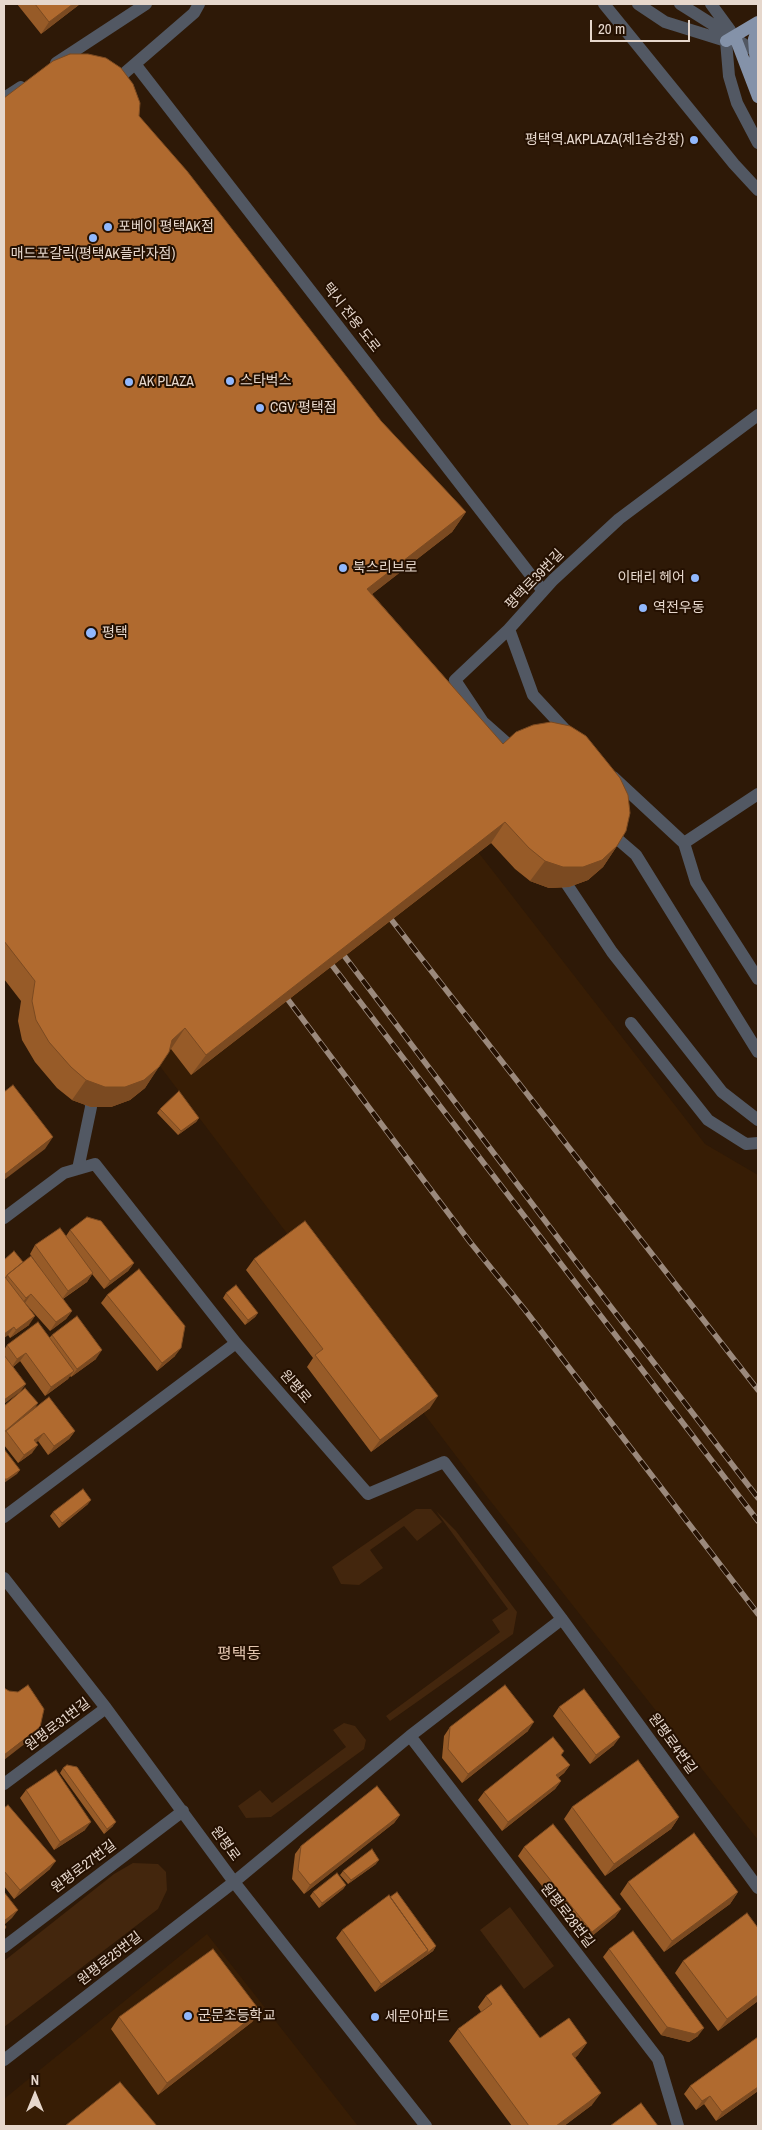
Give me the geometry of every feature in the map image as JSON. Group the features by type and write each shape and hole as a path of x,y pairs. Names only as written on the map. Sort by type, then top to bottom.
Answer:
{"main road":[{"path":"758,22 731,39 758,97"},
{"path":"758,28 754,39 758,84"}],"street":[{"path":"4,98 146,4"},
{"path":"604,4 734,164 758,190"},
{"path":"638,4 665,22 731,39"},
{"path":"680,4 731,39 756,51"},
{"path":"711,4 731,39 757,68"},
{"path":"721,4 731,39 729,76 737,103 758,143"},
{"path":"101,95 196,9"},
{"name":"택시 전용 도로","path":"135,64 543,591"},
{"name":"평택로39번길","path":"581,747 534,695 509,629 543,591 619,520 758,415"},
{"path":"509,629 455,680 483,722 527,760"},
{"path":"602,766 684,843 696,882 758,978"},
{"path":"684,843 758,794"},
{"path":"600,824 636,856 758,1052"},
{"path":"552,864 612,952 722,1092 758,1120"},
{"path":"631,1023 708,1120 746,1144 758,1143"},
{"path":"78,1169 91,1107 88,1074"},
{"name":"원평로","path":"4,1218 64,1173 95,1164 236,1343 368,1494 444,1462 562,1619"},
{"path":"4,1517 236,1343"},
{"name":"원평로","path":"4,1578 106,1708 234,1882 426,2126"},
{"path":"234,1882 410,1736 562,1619"},
{"name":"원평로4번길","path":"562,1619 758,1888"},
{"name":"원평로31번길","path":"4,1784 106,1708"},
{"name":"원평로28번길","path":"410,1736 658,2059 678,2126"},
{"name":"원평로27번길","path":"4,1947 183,1811"},
{"name":"원평로25번길","path":"4,2060 234,1882"}],"shaded area":[{"path":"4,242 705,1144 758,1175 758,1840 488,1498 4,861"},
{"path":"416,1509 431,1509 442,1522 417,1541 404,1526 370,1550 383,1568 359,1585 341,1584 332,1567"},
{"path":"436,1511 456,1531 517,1612 513,1634 390,1721 386,1716 500,1632 492,1620 508,1609"},
{"path":"344,1723 355,1726 366,1740 364,1749 271,1817 246,1818 238,1806 260,1790 272,1803 346,1747 333,1730"},
{"path":"133,1863 158,1864 166,1872 167,1890 158,1909 4,2027 4,1961 114,1874"},
{"path":"510,1907 554,1966 524,1989 480,1930"},
{"name":"군문초등학교","path":"207,1934 358,2126 4,2126 4,2099"}],"building":[{"path":"35,4 73,4 49,22"},
{"path":"70,54 88,54 106,58 121,68 133,84 140,103 139,116 187,171 381,421 466,512 367,589 503,744 516,732 533,725 551,722 570,726 586,736 620,778 628,795 630,813 626,831 617,846 602,860 583,867 563,867 545,861 529,848 505,822 206,1055 185,1028 172,1040 169,1052 159,1067 144,1080 125,1087 105,1087 86,1080 71,1067 49,1042 36,1020 32,1001 35,981 4,941 4,98 53,61"},
{"path":"13,1085 53,1137 4,1175 4,1092"},
{"path":"179,1091 199,1118 181,1131 160,1109"},
{"path":"87,1217 101,1221 134,1263 110,1281 70,1230"},
{"path":"305,1221 438,1396 380,1440 315,1355 323,1349 254,1259"},
{"path":"60,1228 93,1273 68,1291 35,1245"},
{"path":"14,1251 23,1262 4,1278 4,1260"},
{"path":"31,1256 72,1311 56,1322 31,1294 26,1298 7,1275"},
{"path":"139,1269 185,1326 181,1348 162,1363 107,1295"},
{"path":"4,1278 35,1316 16,1330 14,1327 4,1334"},
{"path":"236,1285 258,1313 248,1320 226,1293"},
{"path":"77,1316 102,1350 77,1369 52,1335"},
{"path":"38,1322 74,1371 51,1387 26,1353 17,1359 7,1345"},
{"path":"4,1355 26,1384 4,1400"},
{"path":"25,1388 38,1403 4,1432 4,1406"},
{"path":"49,1397 75,1431 54,1446 44,1433 34,1440 38,1445 24,1455 6,1431"},
{"path":"4,1449 20,1470 7,1479 4,1479"},
{"path":"83,1489 91,1500 62,1523 53,1512"},
{"path":"28,1685 44,1709 40,1727 4,1755 4,1688 9,1691 18,1692"},
{"path":"505,1685 534,1722 468,1774 448,1749 450,1727"},
{"path":"584,1689 620,1737 596,1755 559,1707"},
{"path":"553,1737 564,1751 561,1755 570,1765 556,1775 561,1781 508,1822 484,1792"},
{"path":"638,1760 679,1817 614,1864 572,1807"},
{"path":"67,1765 77,1767 116,1822 107,1829 63,1768"},
{"path":"56,1770 91,1822 60,1842 26,1790"},
{"path":"377,1786 400,1815 310,1885 298,1870 301,1846"},
{"path":"8,1805 56,1861 20,1890 4,1871 4,1808"},
{"path":"553,1824 621,1909 592,1932 524,1847"},
{"path":"694,1833 738,1892 672,1941 628,1882"},
{"path":"372,1849 379,1860 351,1880 343,1871"},
{"path":"337,1873 346,1885 322,1903 313,1892"},
{"path":"4,1892 18,1910 4,1921"},
{"path":"397,1892 436,1946 426,1954 428,1950 390,1897"},
{"path":"389,1895 428,1950 381,1984 342,1930"},
{"path":"747,1913 758,1928 758,1995 727,2019 683,1961"},
{"path":"633,1931 704,2028 695,2034 667,2027 609,1949"},
{"path":"213,1949 260,2011 167,2083 119,2017"},
{"path":"501,1985 540,2038 569,2018 587,2043 572,2054 601,2093 556,2126 529,2126 458,2029 492,2004 486,1996"},
{"path":"758,2037 758,2087 722,2112 710,2096 702,2101 690,2086"},
{"path":"120,2082 157,2126 65,2126"},
{"path":"641,2103 658,2126 610,2126"}],"railway":[{"path":"383,909 758,1390"},
{"path":"336,945 758,1498"},
{"path":"325,956 758,1521"},
{"path":"280,989 470,1242 525,1310 758,1614"}],"place":[{"name":"평택역.AKPLAZA(제1승강장)","path":"694,140"},
{"name":"포베이 평택AK점","path":"108,227"},
{"name":"매드포갈릭(평택AK플라자점)","path":"93,238"},
{"name":"스타벅스","path":"230,381"},
{"name":"AK PLAZA","path":"129,382"},
{"name":"CGV 평택점","path":"260,408"},
{"name":"북스리브로","path":"343,568"},
{"name":"이태리 헤어","path":"695,578"},
{"name":"역전우동","path":"643,608"},
{"name":"평택","path":"91,633"},
{"name":"군문초등학교","path":"188,2016"},
{"name":"세문아파트","path":"375,2017"}],"district":[{"name":"평택동","path":"239,1655"}]}
